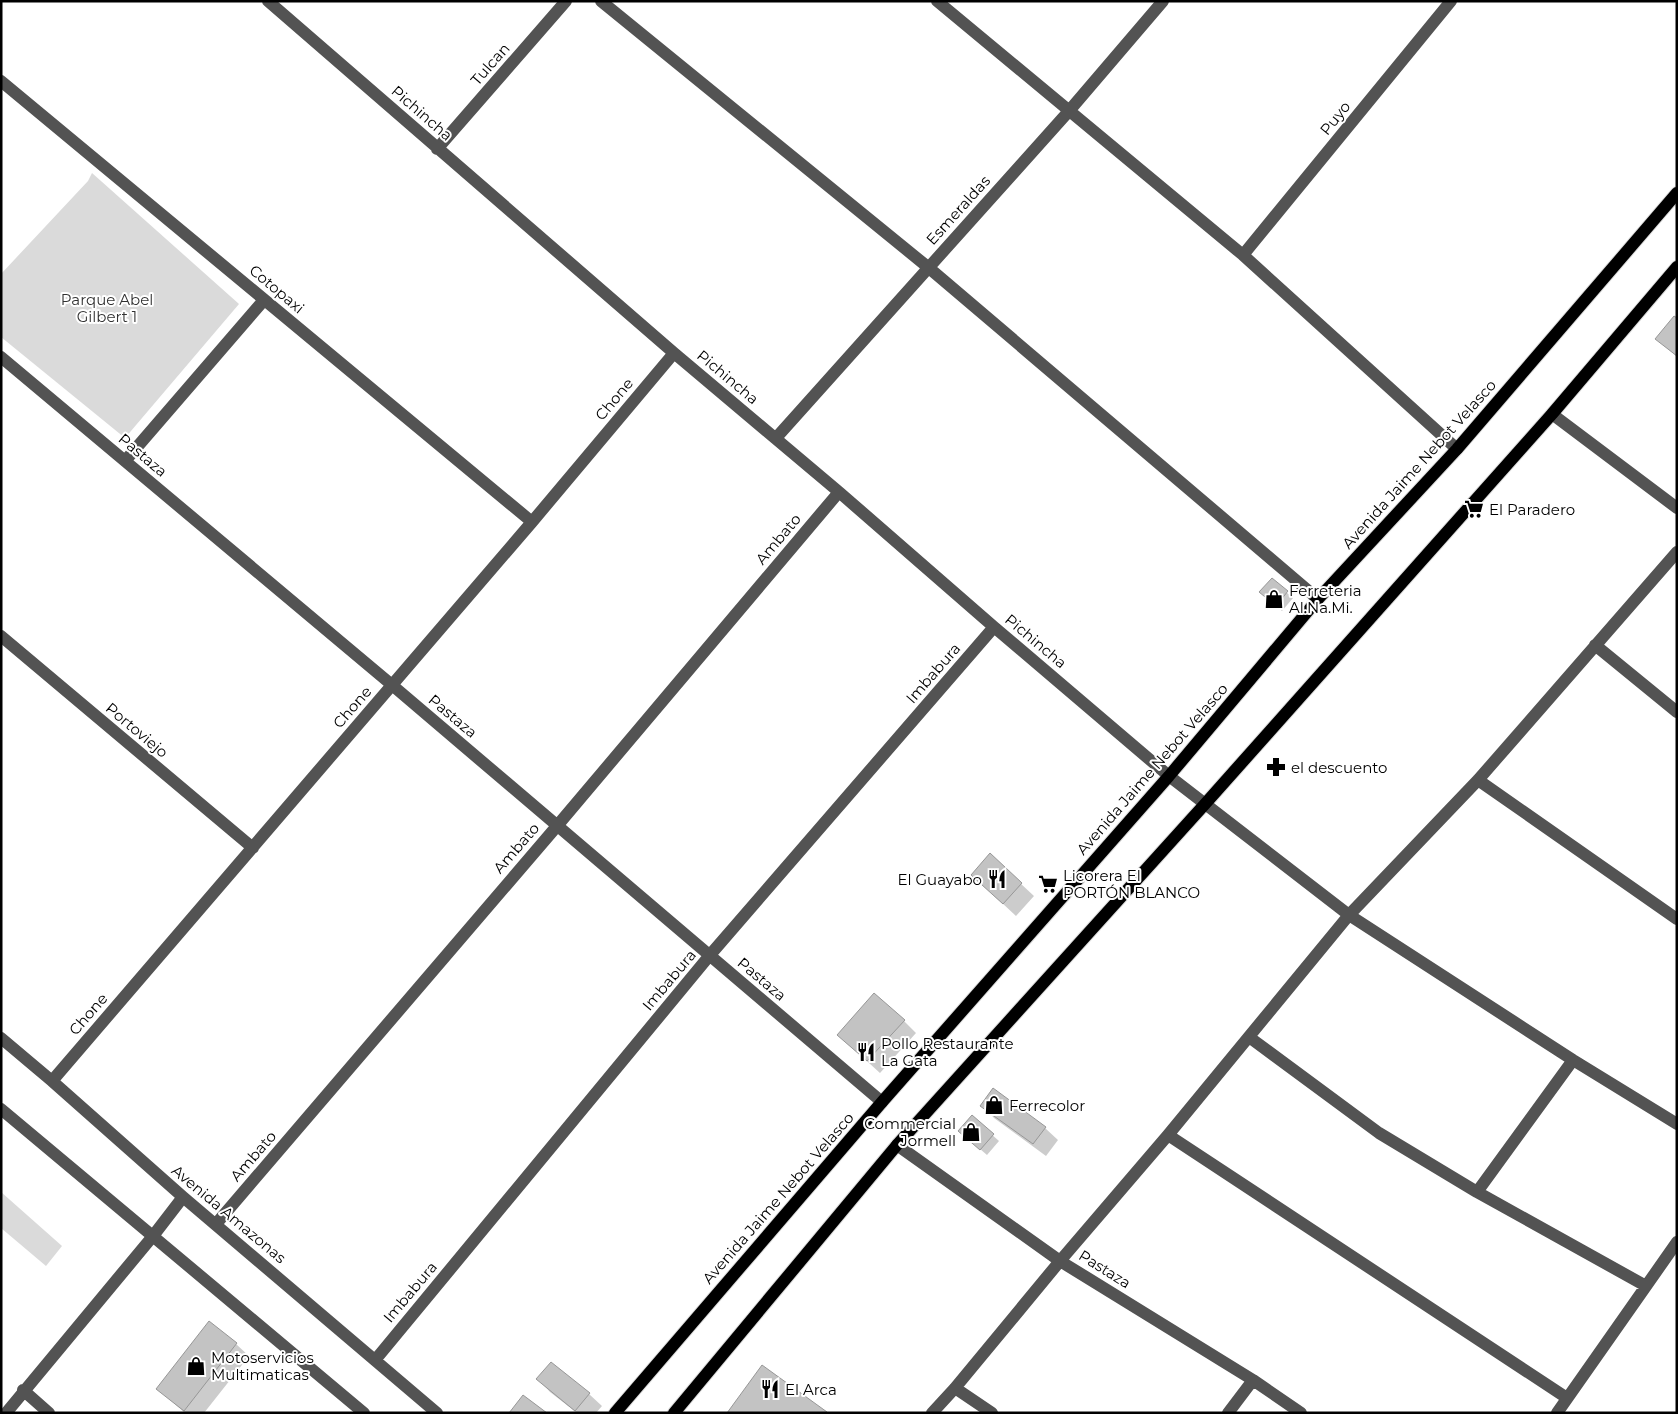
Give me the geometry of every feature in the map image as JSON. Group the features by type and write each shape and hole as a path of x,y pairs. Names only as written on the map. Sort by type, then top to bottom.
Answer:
{"main road":[{"name":"Avenida Jaime Nebot Velasco","path":"615,1413 882,1102 1169,776 1318,599 1457,449 1677,193"},
{"path":"674,1413 897,1145 1205,804 1552,414 1677,267"}],"street":[{"name":"Pichincha","path":"268,1 674,353 776,438 1169,776 1349,915 1573,1060 1677,1124"},
{"name":"Tulcan","path":"438,149 566,1"},
{"path":"601,1 929,268 1318,599"},
{"path":"937,1 1243,255 1457,449"},
{"name":"Esmeraldas","path":"776,438 1069,110 1162,1"},
{"name":"Puyo","path":"1243,255 1451,1"},
{"name":"Cotopaxi","path":"1,81 532,522"},
{"path":"125,461 264,300"},
{"name":"Chone","path":"52,1081 532,522 674,353"},
{"name":"Pastaza","path":"1,357 392,685 882,1102"},
{"path":"1552,414 1677,508"},
{"name":"Ambato","path":"216,1224 557,826 839,492"},
{"path":"932,1413 1168,1135 1349,915 1478,780 1677,552"},
{"name":"Imbabura","path":"376,1359 710,956 994,627"},
{"name":"Portoviejo","path":"1,636 253,848"},
{"path":"1595,645 1677,712"},
{"path":"1478,780 1677,919"},
{"path":"1249,1037 1379,1133 1477,1192 1646,1286"},
{"name":"Avenida Amazonas","path":"1,1038 183,1197 376,1359 437,1413"},
{"path":"1477,1192 1573,1060"},
{"path":"1,1109 364,1413"},
{"path":"1168,1135 1567,1398"},
{"name":"Pastaza","path":"897,1145 1060,1261 1253,1380 1301,1413"},
{"path":"6,1413 23,1390 153,1236 183,1197"},
{"path":"1557,1413 1677,1242"},
{"path":"1228,1413 1253,1380"},
{"path":"955,1388 992,1413"},
{"path":"23,1390 50,1413"}],"green space":[{"name":"Parque Abel Gilbert 1","path":"92,173 239,304 125,438 1,337 1,274 88,181"},
{"path":"1,1192 62,1246 46,1266 1,1228"}],"building":[{"path":"1674,316 1677,318 1677,356 1655,339"},
{"name":"Ferreteria Al.Na.Mi.","path":"1272,578 1288,591 1276,606 1259,592"},
{"name":"El Guayabo","path":"990,853 1022,883 1003,904 971,875"},
{"path":"874,993 905,1020 867,1061 837,1035"},
{"path":"993,1088 1046,1127 1033,1144 980,1106"},
{"path":"972,1115 994,1134 980,1150 958,1131"},
{"name":"Motoservicios Multimaticas","path":"209,1321 237,1343 184,1411 156,1389"},
{"path":"551,1362 590,1393 575,1411 536,1379"},
{"name":"El Arca","path":"762,1365 827,1412 827,1413 727,1413"},
{"path":"523,1395 547,1413 509,1413"}],"place":[{"name":"El Paradero","path":"1474,509"},
{"name":"Ferreteria Al.Na.Mi.","path":"1274,599"},
{"name":"el descuento","path":"1276,767"},
{"name":"El Guayabo","path":"997,879"},
{"name":"Licorera El PORTÓN BLANCO","path":"1048,884"},
{"name":"Pollo Restaurante La Gata","path":"866,1052"},
{"name":"Ferrecolor","path":"994,1105"},
{"name":"Commercial Jormell","path":"971,1132"},
{"name":"Motoservicios Multimaticas","path":"196,1366"},
{"name":"El Arca","path":"770,1389"}]}
